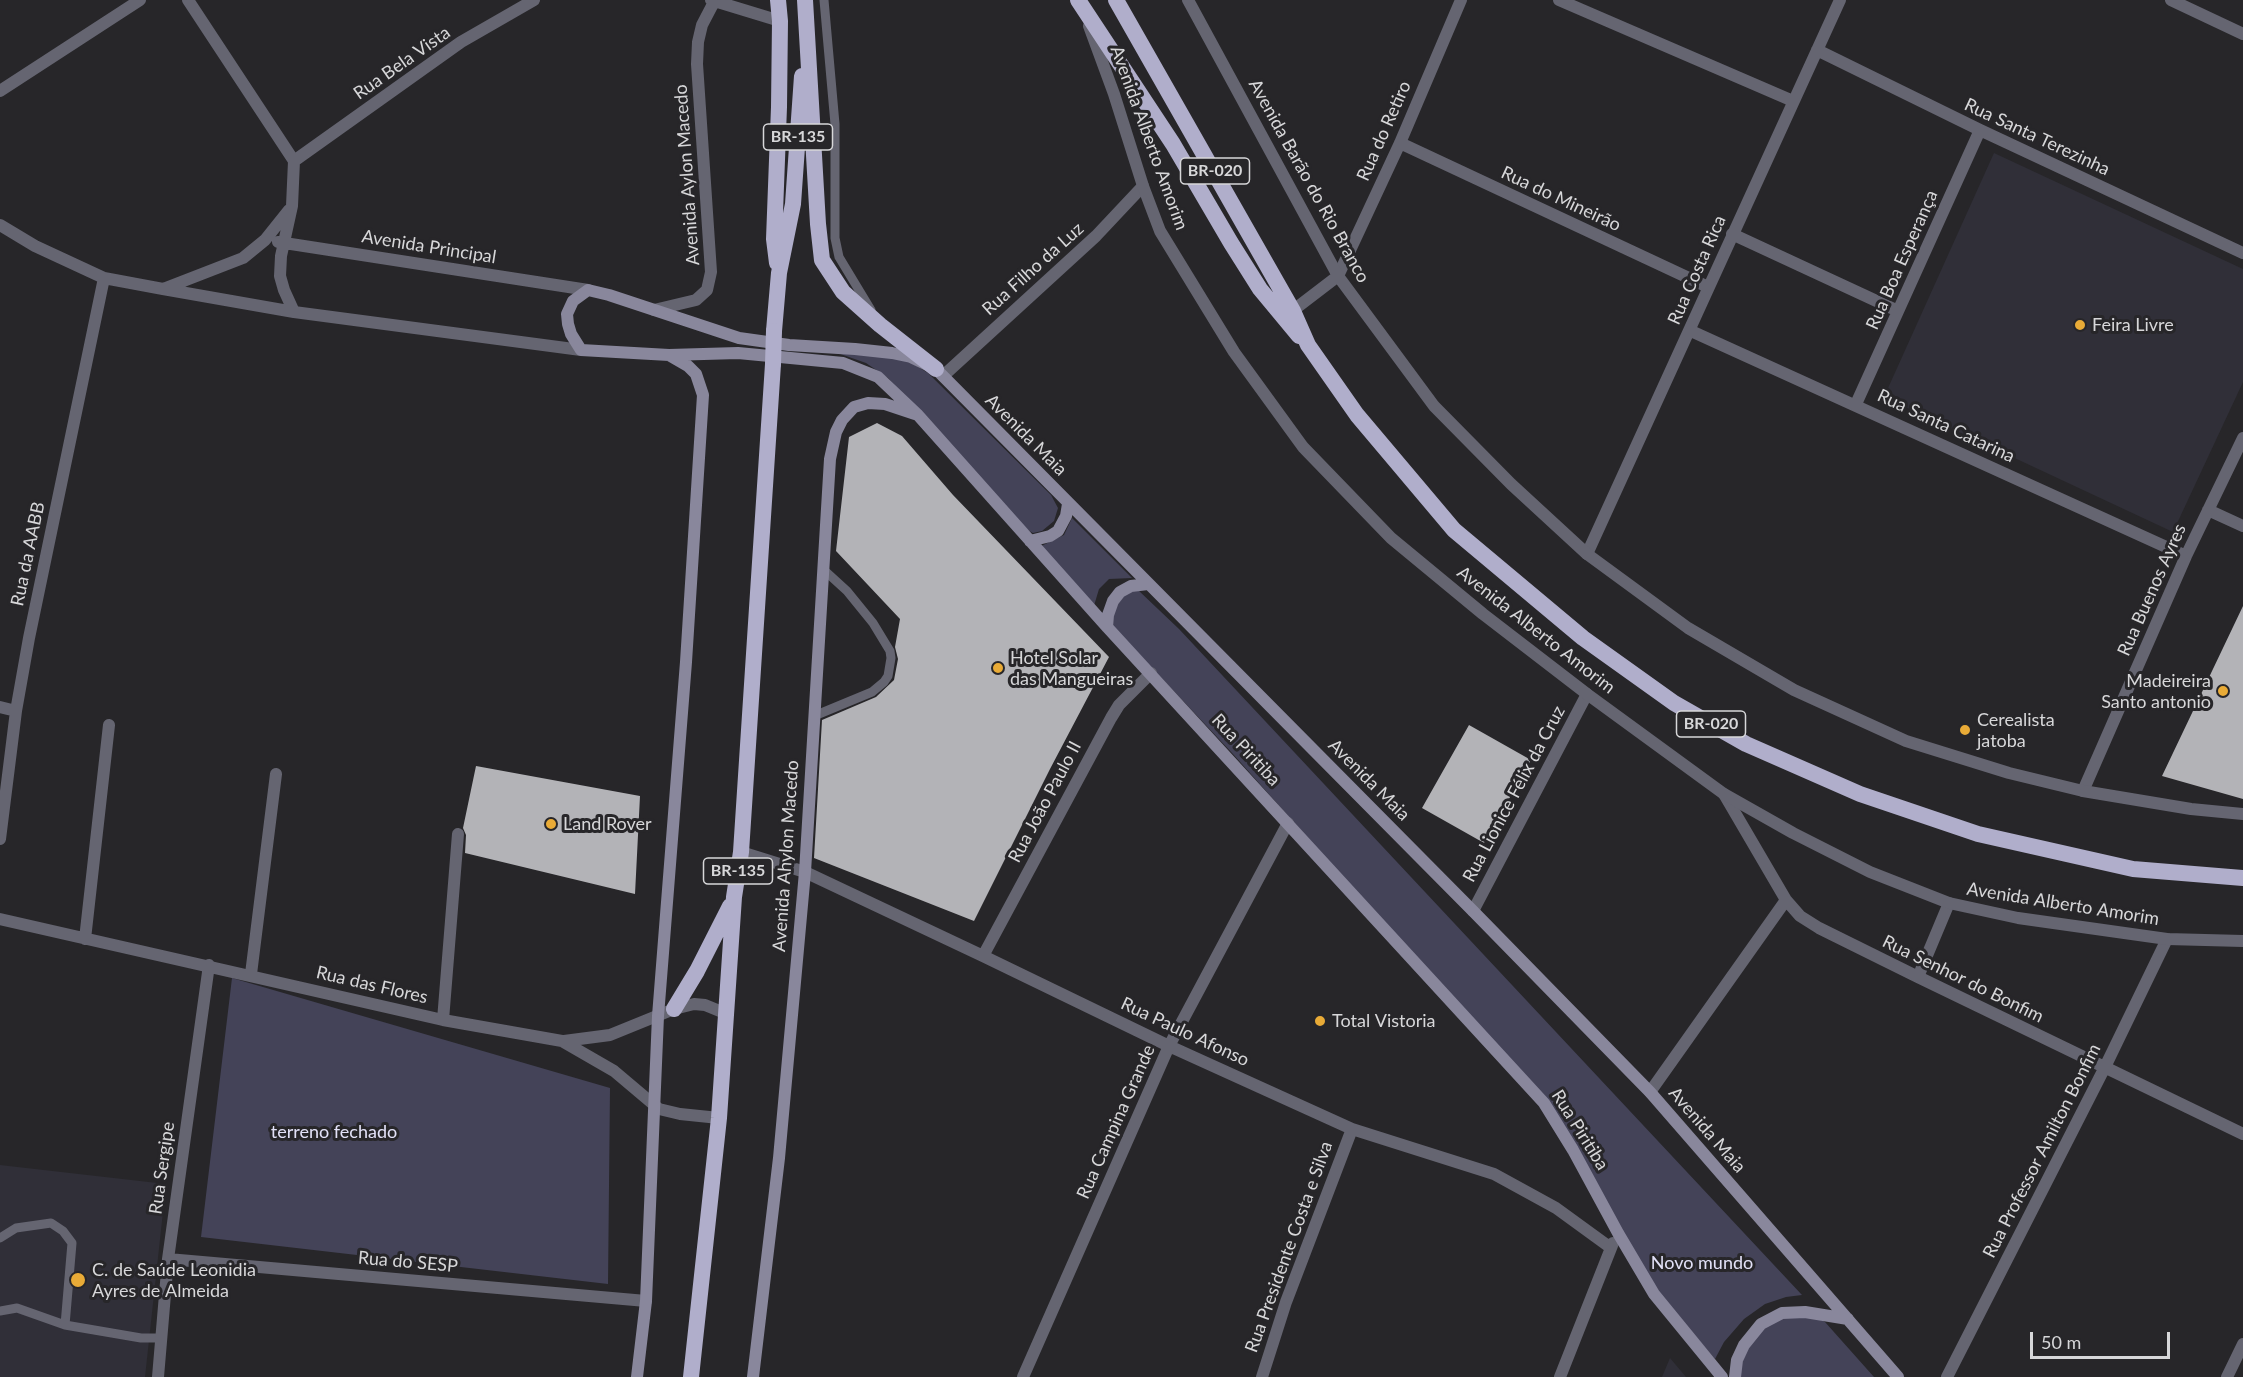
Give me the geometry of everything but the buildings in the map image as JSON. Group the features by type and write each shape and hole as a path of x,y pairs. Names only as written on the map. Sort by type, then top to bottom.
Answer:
{"highway":[{"name":"BR-135","path":"778,0 780,21 774,239 778,273"},
{"name":"BR-135","path":"691,1377 719,1118 734,897 741,852 778,273 793,204 805,0"},
{"path":"805,0 822,260 843,292 939,373"},
{"name":"BR-020","path":"1116,0 1288,314 1357,415 1454,530 1583,638 1674,703 1746,744 1860,794 1978,834 2133,870 2243,878"},
{"path":"1079,2 1173,144 1236,252 1288,314"},
{"path":"674,1009 697,971 734,897"}],"main road":[{"name":"Avenida Maia","path":"588,290 739,338 789,345 855,348 892,353 911,357 939,373 1650,1092 1898,1377"},
{"path":"581,350 571,334 567,314 573,301 588,290"},
{"name":"Rua Piritiba","path":"581,350 669,355 738,353 843,363 863,369 878,377 917,414 1107,627 1544,1103 1654,1294 1722,1377"},
{"path":"637,1377 646,1301 658,1016 686,662 703,395 696,374 688,366 669,355"},
{"name":"Avenida Ahylon Macedo","path":"753,1377 779,1158 804,872 830,459 836,432 842,420 854,407 885,404 917,414"},
{"path":"1030,541 1050,536 1058,531 1066,516 1068,504"},
{"path":"1107,627 1113,601 1120,592 1131,586 1148,584"},
{"path":"1735,1377 1737,1360 1744,1344 1761,1324 1782,1313 1805,1312 1848,1319"}],"street":[{"path":"0,91 140,0"},
{"path":"188,0 294,161 292,206 284,242 280,276 294,312"},
{"name":"Rua Bela Vista","path":"294,161 461,42 534,0"},
{"name":"Avenida Barão do Rio Branco","path":"1188,0 1338,276 1434,406 1511,484 1587,554 1688,628 1794,690 1906,741 2009,773 2083,791 2191,809 2243,813"},
{"name":"Rua do Retiro","path":"1338,276 1400,143 1461,0"},
{"path":"1559,0 1793,101"},
{"name":"Rua Costa Rica","path":"1587,554 1691,331 1708,287 1840,0"},
{"path":"2171,0 2243,34"},
{"path":"713,1 780,21"},
{"name":"Avenida Aylon Macedo","path":"654,310 696,300 707,290 711,272 697,64 698,42 702,26 713,1"},
{"name":"Avenida Alberto Amorim","path":"1079,2 1114,94 1160,231 1234,352 1303,447 1391,538 1483,614 1587,694 1724,794 1793,833 1870,872 1948,903 2018,918 2167,939 2243,941"},
{"name":"Rua Santa Terezinha","path":"1817,50 1980,130 2243,253"},
{"name":"Rua Boa Esperança","path":"1856,405 1980,130"},
{"name":"Rua do Mineirão","path":"1400,143 1708,287"},
{"name":"Rua Filho da Luz","path":"939,373 1096,236 1143,186"},
{"path":"163,289 243,258 265,240 292,206"},
{"path":"0,225 35,246 104,278 294,312 581,350"},
{"path":"1732,234 1898,311"},
{"name":"Avenida Principal","path":"265,240 588,290"},
{"path":"1288,314 1338,276"},
{"name":"Rua da AABB","path":"0,839 16,711 104,278"},
{"name":"Rua Santa Catarina","path":"1691,331 2186,556"},
{"name":"Rua Buenos Ayres","path":"2083,791 2186,556 2243,438"},
{"path":"2208,510 2243,526"},
{"name":"Rua João Paulo II","path":"983,956 1111,718 1127,696 1151,673"},
{"name":"Rua Lionice Félix da Cruz","path":"1473,911 1587,694"},
{"path":"0,707 16,711"},
{"path":"85,939 109,725"},
{"path":"251,975 276,774"},
{"name":"Rua Senhor do Bonfim","path":"1724,794 1786,900 1800,916 1819,928 1918,977 2243,1134"},
{"name":"Rua Campina Grande","path":"1023,1377 1169,1046 1288,823"},
{"path":"443,1020 458,834"},
{"name":"Rua Paulo Afonso","path":"741,852 804,872 1169,1046 1352,1129 1494,1174 1556,1208 1611,1248"},
{"path":"1650,1092 1786,900"},
{"path":"1918,977 1948,903"},
{"name":"Rua das Flores","path":"0,919 443,1020 562,1041 614,1071 654,1107 680,1114 719,1118"},
{"name":"Rua Professor Amilton Bonfim","path":"1947,1377 2105,1067 2167,939"},
{"name":"Rua Sergipe","path":"158,1377 168,1259 209,965"},
{"path":"562,1041 610,1035 674,1009 694,1004 705,1005 727,1014"},
{"name":"Rua Presidente Costa e Silva","path":"1262,1377 1286,1302 1352,1129"},
{"path":"1560,1377 1618,1233"},
{"name":"Rua do SESP","path":"168,1259 646,1301"},
{"path":"2227,1377 2243,1344"}],"lane":[{"path":"824,0 835,124 835,238 839,257 880,325"},
{"path":"814,716 872,692 888,676 891,658 890,651 873,624 847,591 824,570"},
{"path":"0,1238 2,1234 16,1227 51,1223 63,1231 72,1243 65,1325"},
{"path":"0,1311 17,1308 65,1325 141,1338 161,1338"}],"shaded area":[{"name":"Feira Livre","path":"1994,153 2243,269 2243,382 2173,532 1884,397"},
{"name":"C. de Saúde Leonidia Ayres de Almeida","path":"0,1165 166,1184 145,1377 0,1377"},
{"path":"1670,1358 1686,1377 1662,1377"}],"green space":[{"path":"829,350 905,359 928,373 1051,495 1058,508 1054,521 1042,531 1033,533 1022,527 888,378 866,363"},
{"path":"1072,518 1132,578 1109,579 1099,589 1093,609 1039,547 1064,535"},
{"name":"Novo mundo","path":"1138,590 1179,629 1802,1295 1786,1297 1765,1304 1744,1319 1724,1342 1715,1359 1655,1289 1583,1168 1514,1069 1233,754 1107,620 1127,591"},
{"name":"terreno fechado","path":"232,978 610,1088 608,1284 201,1237"},
{"name":"Novo mundo","path":"1783,1316 1813,1316 1825,1322 1874,1377 1735,1377 1756,1332"}],"place":[{"name":"Feira Livre","path":"2080,325"},
{"name":"Hotel Solar das Mangueiras","path":"998,668"},
{"name":"Madeireira Santo antonio","path":"2223,691"},
{"name":"Cerealista jatoba","path":"1965,730"},
{"name":"Land Rover","path":"551,824"},
{"name":"Total Vistoria","path":"1320,1021"},
{"name":"C. de Saúde Leonidia Ayres de Almeida","path":"78,1280"}]}
